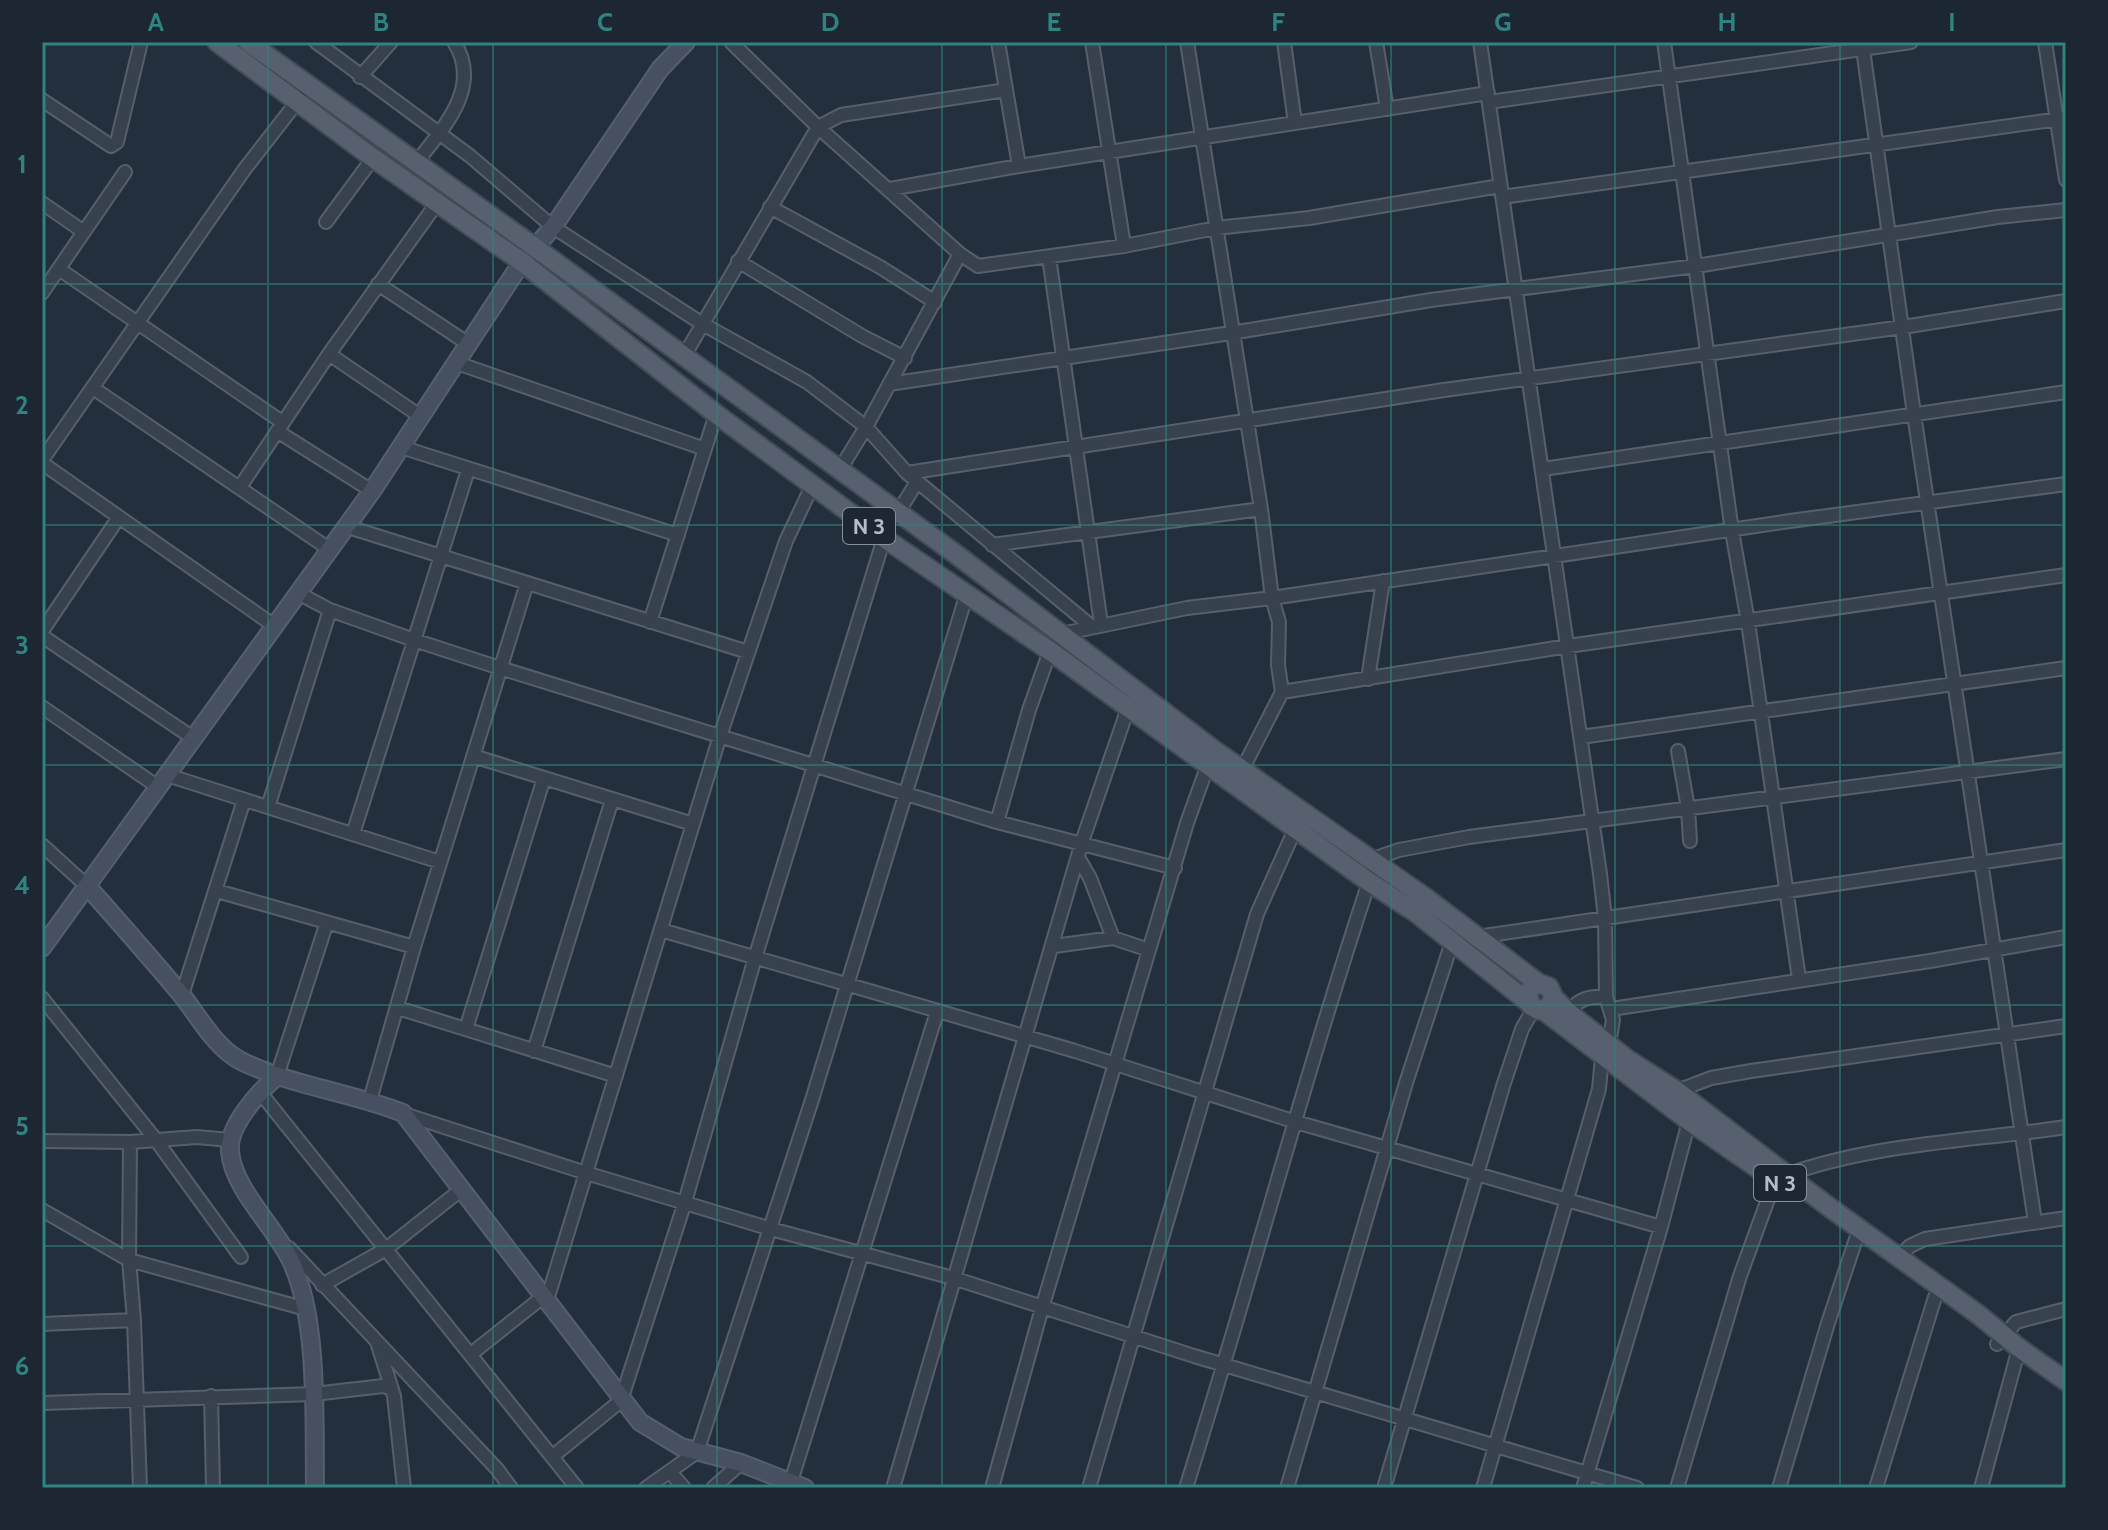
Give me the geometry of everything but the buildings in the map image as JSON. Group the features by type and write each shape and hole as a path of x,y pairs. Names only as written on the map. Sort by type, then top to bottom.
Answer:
{"main road":[{"name":"N 3","path":"217,42 373,158 522,262 716,414 884,538 1128,708 1210,758 1242,770 1538,983 1549,987 1540,1004"},
{"name":"N 3","path":"248,42 533,246 1061,634 1296,827 1606,1051 1689,1121 1780,1177 1899,1257 2066,1394"},
{"name":"N 3","path":"1540,1004 1568,1012 1606,1051 1627,1059 1677,1091 1856,1239 1935,1297 2000,1339"},
{"name":"N 3","path":"2017,1354 2066,1381"}],"street":[{"path":"42,100 111,146 115,144 141,42"},
{"path":"316,42 470,156 553,227 701,323 807,382 866,427 912,477 976,528 992,545 1096,625"},
{"path":"360,77 391,42"},
{"path":"416,163 459,101 465,84 461,52 454,42"},
{"path":"42,948 372,491 533,246 553,227 660,69 686,42"},
{"path":"731,42 818,127 960,254 982,267 1124,246 1216,228 1681,172 2061,119"},
{"path":"998,42 1019,166"},
{"path":"1092,42 1124,246"},
{"path":"1187,42 1261,509 1272,598 1279,622 1278,665 1282,692 1242,770"},
{"path":"1284,42 1295,123"},
{"path":"1376,42 1387,109"},
{"path":"1480,42 1581,737 1605,918 1609,1003 1613,1020 1599,1089 1483,1488"},
{"path":"1664,42 1732,531 1799,979"},
{"path":"890,189 1387,109 1668,77 1862,46 1911,42"},
{"path":"2045,42 2061,119 2066,180"},
{"path":"1862,46 2035,1222"},
{"path":"273,625 42,462 244,170 309,86"},
{"path":"684,356 818,127 841,115 1006,90"},
{"path":"326,222 373,158"},
{"path":"42,293 125,172"},
{"path":"42,203 84,232"},
{"path":"240,487 329,354 437,203"},
{"path":"770,207 880,267 935,302"},
{"path":"889,384 1515,288 1696,266 1998,217 2066,210"},
{"path":"839,471 905,358 960,254"},
{"path":"1049,257 1089,533 1096,625"},
{"path":"738,261 862,336 905,358"},
{"path":"59,269 372,491"},
{"path":"378,284 470,345"},
{"path":"912,477 1077,446 2066,301"},
{"path":"329,354 420,416"},
{"path":"457,363 705,449"},
{"path":"93,388 329,549"},
{"path":"1543,469 2066,392"},
{"path":"650,622 716,414"},
{"path":"401,447 678,535"},
{"path":"353,834 468,470"},
{"path":"897,514 912,477"},
{"path":"471,1354 546,1298 720,736 786,541 813,484"},
{"path":"1061,634 1187,608 2066,484"},
{"path":"992,545 1261,509"},
{"path":"119,517 43,630 193,738"},
{"path":"345,526 748,652"},
{"path":"553,1456 623,1398 685,1202 755,958 884,538"},
{"path":"1282,692 1568,646 2066,575"},
{"path":"1368,679 1383,581"},
{"path":"370,1100 527,583"},
{"path":"298,593 330,610 500,668 997,822 1175,868"},
{"path":"646,1488 697,1452 848,985 967,593"},
{"path":"268,807 330,610"},
{"path":"997,822 1029,710 1050,651"},
{"path":"1581,737 2066,668"},
{"path":"42,707 163,781 268,807 440,862"},
{"path":"893,1488 1082,842 1128,708"},
{"path":"1678,751 1690,841"},
{"path":"473,756 693,824"},
{"path":"992,1488 1042,1308 1210,758"},
{"path":"1370,860 1399,850 1469,837 1771,795 2066,759"},
{"path":"466,1029 544,778"},
{"path":"182,995 244,800"},
{"path":"534,1051 612,800"},
{"path":"1089,1488 1257,914 1296,827"},
{"path":"42,845 88,887 182,995 221,1046 238,1059 277,1076 370,1100 586,1173 771,1229 953,1278 1405,1421 1637,1488"},
{"path":"1477,937 2066,850"},
{"path":"1079,859 1090,878 1113,938"},
{"path":"1186,1488 1369,882"},
{"path":"217,891 414,947"},
{"path":"315,1488 314,1394 306,1309 292,1262 234,1173 230,1140 259,1091 277,1076 327,922"},
{"path":"661,930 1116,1065 1296,1122 1661,1227"},
{"path":"1568,1012 1578,1000 1593,996 1609,1003 1930,961 2066,937"},
{"path":"1054,946 1113,938 1149,950"},
{"path":"1287,1488 1422,1028 1452,942"},
{"path":"42,998 156,1140 241,1257"},
{"path":"1384,1488 1517,1044 1540,1004"},
{"path":"398,1008 616,1076"},
{"path":"403,1113 640,1422 681,1447 741,1463 794,1486 861,1252 937,1012"},
{"path":"1677,1091 1711,1078 1751,1071 2066,1026"},
{"path":"259,1091 577,1488"},
{"path":"1583,1488 1661,1227 1689,1121"},
{"path":"1677,1488 1740,1276 1780,1177 1817,1163 1860,1155 2066,1127"},
{"path":"42,1141 130,1142 197,1137 230,1140"},
{"path":"130,1142 129,1260 140,1488"},
{"path":"322,1285 386,1249 462,1189"},
{"path":"42,1210 129,1260 306,1309"},
{"path":"1899,1257 1910,1246 1925,1239 2066,1218"},
{"path":"271,1228 497,1469 511,1488"},
{"path":"1779,1488 1856,1239"},
{"path":"1876,1488 1935,1297"},
{"path":"2000,1339 2021,1320 2066,1309"},
{"path":"42,1324 134,1320"},
{"path":"377,1341 394,1396 404,1488"},
{"path":"1981,1488 2017,1354"},
{"path":"42,1403 314,1394 383,1386 390,1388"},
{"path":"211,1396 213,1488"},
{"path":"713,1488 741,1463"},
{"path":"670,1472 684,1488"}]}
